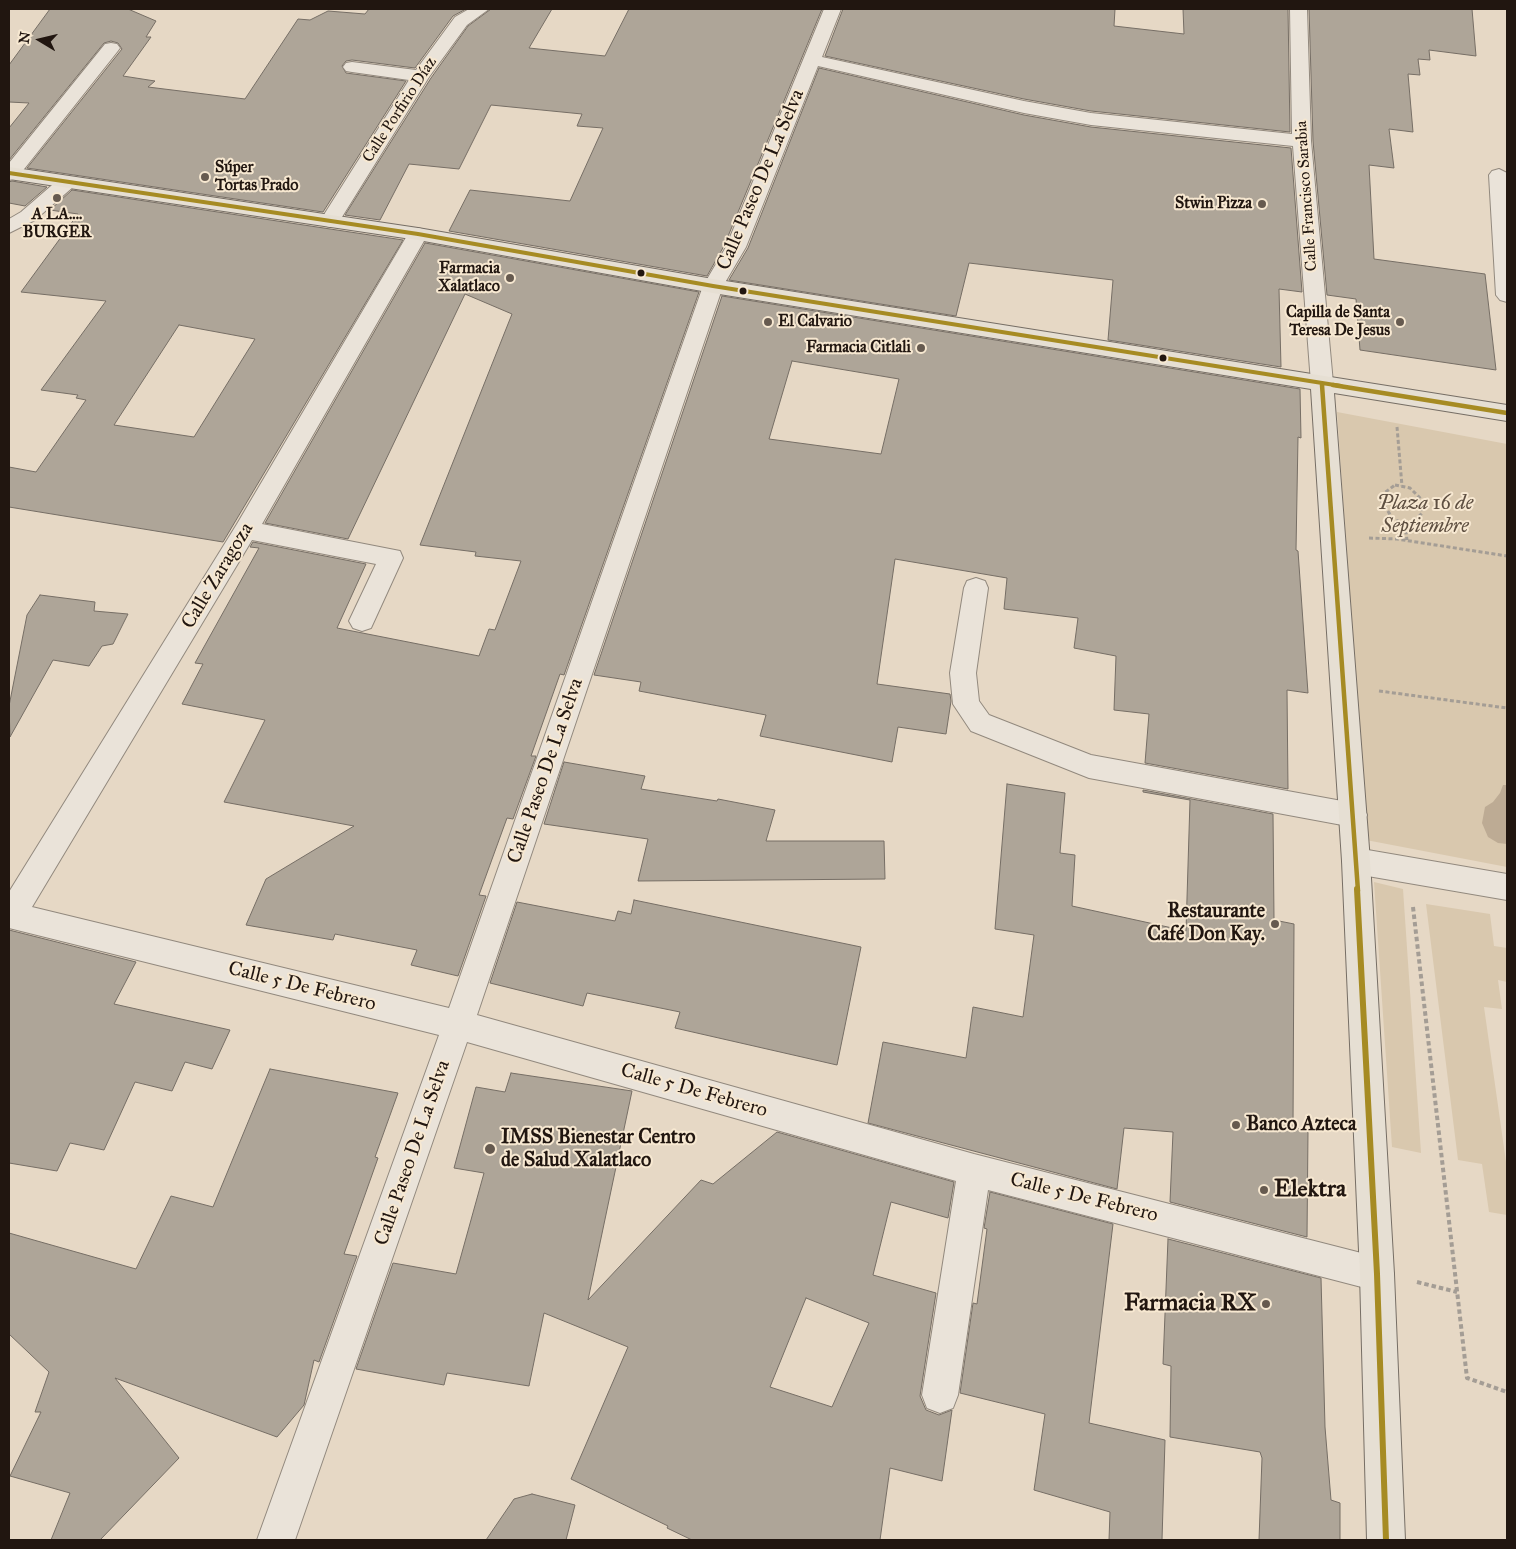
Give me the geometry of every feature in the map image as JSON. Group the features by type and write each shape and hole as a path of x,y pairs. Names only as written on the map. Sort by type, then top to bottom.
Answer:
{"main road":[{"path":"10,174 418,234 713,286 1507,414"},
{"path":"1322,383 1356,861 1377,1274 1386,1540"}],"street":[{"name":"Calle Porfirio Díaz","path":"330,221 421,76 461,21 480,9"},
{"name":"Calle Paseo De La Selva","path":"276,1540 458,1025 713,286 736,247 832,9"},
{"name":"Calle Francisco Sarabia","path":"1299,9 1302,141 1322,383"},
{"path":"10,174 111,48"},
{"path":"813,60 1024,107 1091,119 1302,141"},
{"path":"352,66 421,76"},
{"path":"1498,175 1507,295"},
{"path":"9,227 28,216 66,183"},
{"name":"Calle Zaragoza","path":"10,915 246,530 418,234"},
{"path":"246,530 391,558 362,622"},
{"path":"976,588 963,674 966,704 980,724 1089,766 1353,815"},
{"path":"1356,861 1507,887"},
{"name":"Calle 5 De Febrero","path":"10,915 458,1025 974,1170 1377,1274"},
{"path":"940,1395 974,1170"}],"path":[{"path":"1398,430 1402,486"},
{"path":"1395,485 1410,488 1421,500 1422,513 1415,521 1405,524 1393,519 1382,502 1383,494 1395,485"},
{"path":"1405,524 1407,540"},
{"path":"1333,536 1407,540 1507,556"},
{"path":"1344,686 1507,708"},
{"path":"1409,870 1467,1378 1507,1392"}],"green space":[{"name":"Plaza 16 de Septiembre","path":"1337,412 1507,444 1507,867 1366,840"},
{"path":"1374,882 1403,889 1421,1153 1392,1147"},
{"path":"1426,904 1490,914 1494,946 1507,948 1507,982 1498,980 1502,1009 1484,1007 1507,1169 1507,1215 1489,1212 1482,1164 1458,1160"}],"shaded area":[{"path":"1503,785 1507,785 1507,844 1498,843 1488,837 1482,823 1485,807 1493,802"}],"building":[{"path":"50,9 128,9 156,21 146,37 151,37 123,76 155,81 148,87 245,99 298,19 310,20 328,11 365,14 369,9 466,9 453,16 415,68 352,60 346,61 342,66 346,73 406,81 323,212 27,168 122,49 118,43 111,41 104,43 9,160 9,128 29,103 9,102 9,65"},
{"path":"491,9 552,9 529,48 605,56 629,9 822,9 724,246 707,276 449,231 470,190 570,201 603,128 577,126 582,114 491,105 459,169 409,164 380,220 345,215 431,78 468,26"},
{"path":"843,9 1115,9 1114,26 1184,34 1183,9 1288,9 1290,132 1091,111 1024,99 825,56"},
{"path":"1309,9 1472,9 1476,56 1429,50 1430,60 1418,59 1420,75 1408,74 1413,132 1389,129 1394,168 1369,165 1374,259 1485,274 1496,370 1360,350 1356,299 1327,295 1313,141"},
{"path":"819,68 1024,115 1091,127 1291,148 1302,292 1279,289 1281,367 1108,340 1113,280 969,263 956,316 729,280 748,248"},
{"path":"9,182 47,187 25,206 9,203"},
{"path":"72,190 403,240 223,542 9,507 9,467 36,472 86,400 76,398 78,395 41,390 106,301 21,292 78,214 50,210","holes":["179,325 255,339 194,437 114,425"]},
{"path":"425,243 699,292 564,675 560,674 531,756 536,756 513,819 507,818 479,895 486,896 458,976 411,965 417,950 335,934 333,940 246,925 266,879 354,826 224,802 265,720 182,704 203,664 195,663 259,548 250,547 253,542 366,564 337,628 479,656 489,629 495,630 521,561 475,556 476,552 420,545 512,314 465,294 348,539 265,523"},
{"path":"722,296 1300,389 1301,438 1298,437 1296,550 1298,551 1308,693 1287,690 1288,789 1145,763 1149,714 1114,710 1116,656 1074,648 1078,618 1004,609 1007,578 895,559 877,684 950,694 951,701 946,734 898,727 892,762 760,736 766,715 639,691 641,682 594,675","holes":["792,361 899,379 881,454 769,439"]},
{"path":"40,595 95,602 94,611 128,614 113,644 102,646 89,666 53,660 10,737 9,706 27,615"},
{"path":"564,762 645,776 641,789 717,801 718,799 775,810 766,841 884,841 885,879 638,881 648,839 544,824"},
{"path":"1007,784 1065,793 1060,853 1075,855 1072,906 1186,931 1190,800 1143,792 1143,790 1273,814 1274,920 1294,924 1293,1127 1308,1131 1307,1237 1170,1202 1173,1132 1124,1128 1117,1189 868,1123 883,1042 966,1058 973,1007 1023,1017 1034,935 995,929"},
{"path":"634,900 861,947 837,1065 675,1028 680,1012 587,993 583,1006 490,983 517,902 615,921 618,911 631,914"},
{"path":"9,930 136,962 114,1004 230,1030 212,1069 185,1062 172,1091 135,1082 104,1150 70,1143 57,1171 9,1163"},
{"path":"270,1069 398,1093 375,1157 378,1158 344,1254 357,1256 319,1362 314,1360 304,1405 277,1437 115,1378 179,1458 100,1540 51,1540 70,1493 10,1476 41,1412 35,1412 49,1372 9,1334 9,1233 136,1269 171,1196 213,1207"},
{"path":"511,1073 632,1091 588,1300 701,1180 713,1184 777,1132 954,1182 948,1218 891,1202 873,1275 936,1293 920,1396 926,1410 939,1415 952,1410 942,1481 890,1468 880,1540 692,1540 667,1528 668,1526 571,1479 628,1347 544,1313 529,1386 447,1373 444,1385 356,1369 393,1263 456,1274 484,1173 454,1168 476,1087 505,1092","holes":["806,1298 869,1323 832,1407 770,1387"]},
{"path":"990,1192 1113,1224 1089,1423 1165,1440 1162,1540 1109,1540 1110,1512 1034,1490 1045,1414 960,1393 973,1303 977,1304 987,1229 984,1228"},
{"path":"1168,1239 1321,1278 1325,1427 1331,1500 1340,1503 1340,1540 1259,1540 1262,1458 1260,1452 1170,1437 1171,1366 1163,1364"},
{"path":"532,1494 575,1505 566,1540 486,1540 514,1499"}],"transit line":[{"path":"9,173 418,234 713,286 1507,413"},
{"path":"1322,383 1356,861 1377,1274 1386,1540"}],"place":[{"name":"Súper Tortas Prado","path":"205,177"},
{"name":"A LA.... BURGER","path":"57,198"},
{"name":"Stwin Pizza","path":"1262,204"},
{"name":"Farmacia Xalatlaco","path":"510,278"},
{"name":"El Calvario","path":"768,322"},
{"name":"Capilla de Santa Teresa De Jesus","path":"1400,322"},
{"name":"Farmacia Citlali","path":"921,348"},
{"name":"Restaurante Café Don Kay.","path":"1275,924"},
{"name":"Banco Azteca","path":"1236,1125"},
{"name":"IMSS Bienestar Centro de Salud Xalatlaco","path":"490,1149"},
{"name":"Elektra","path":"1264,1190"},
{"name":"Farmacia RX","path":"1266,1304"}]}
